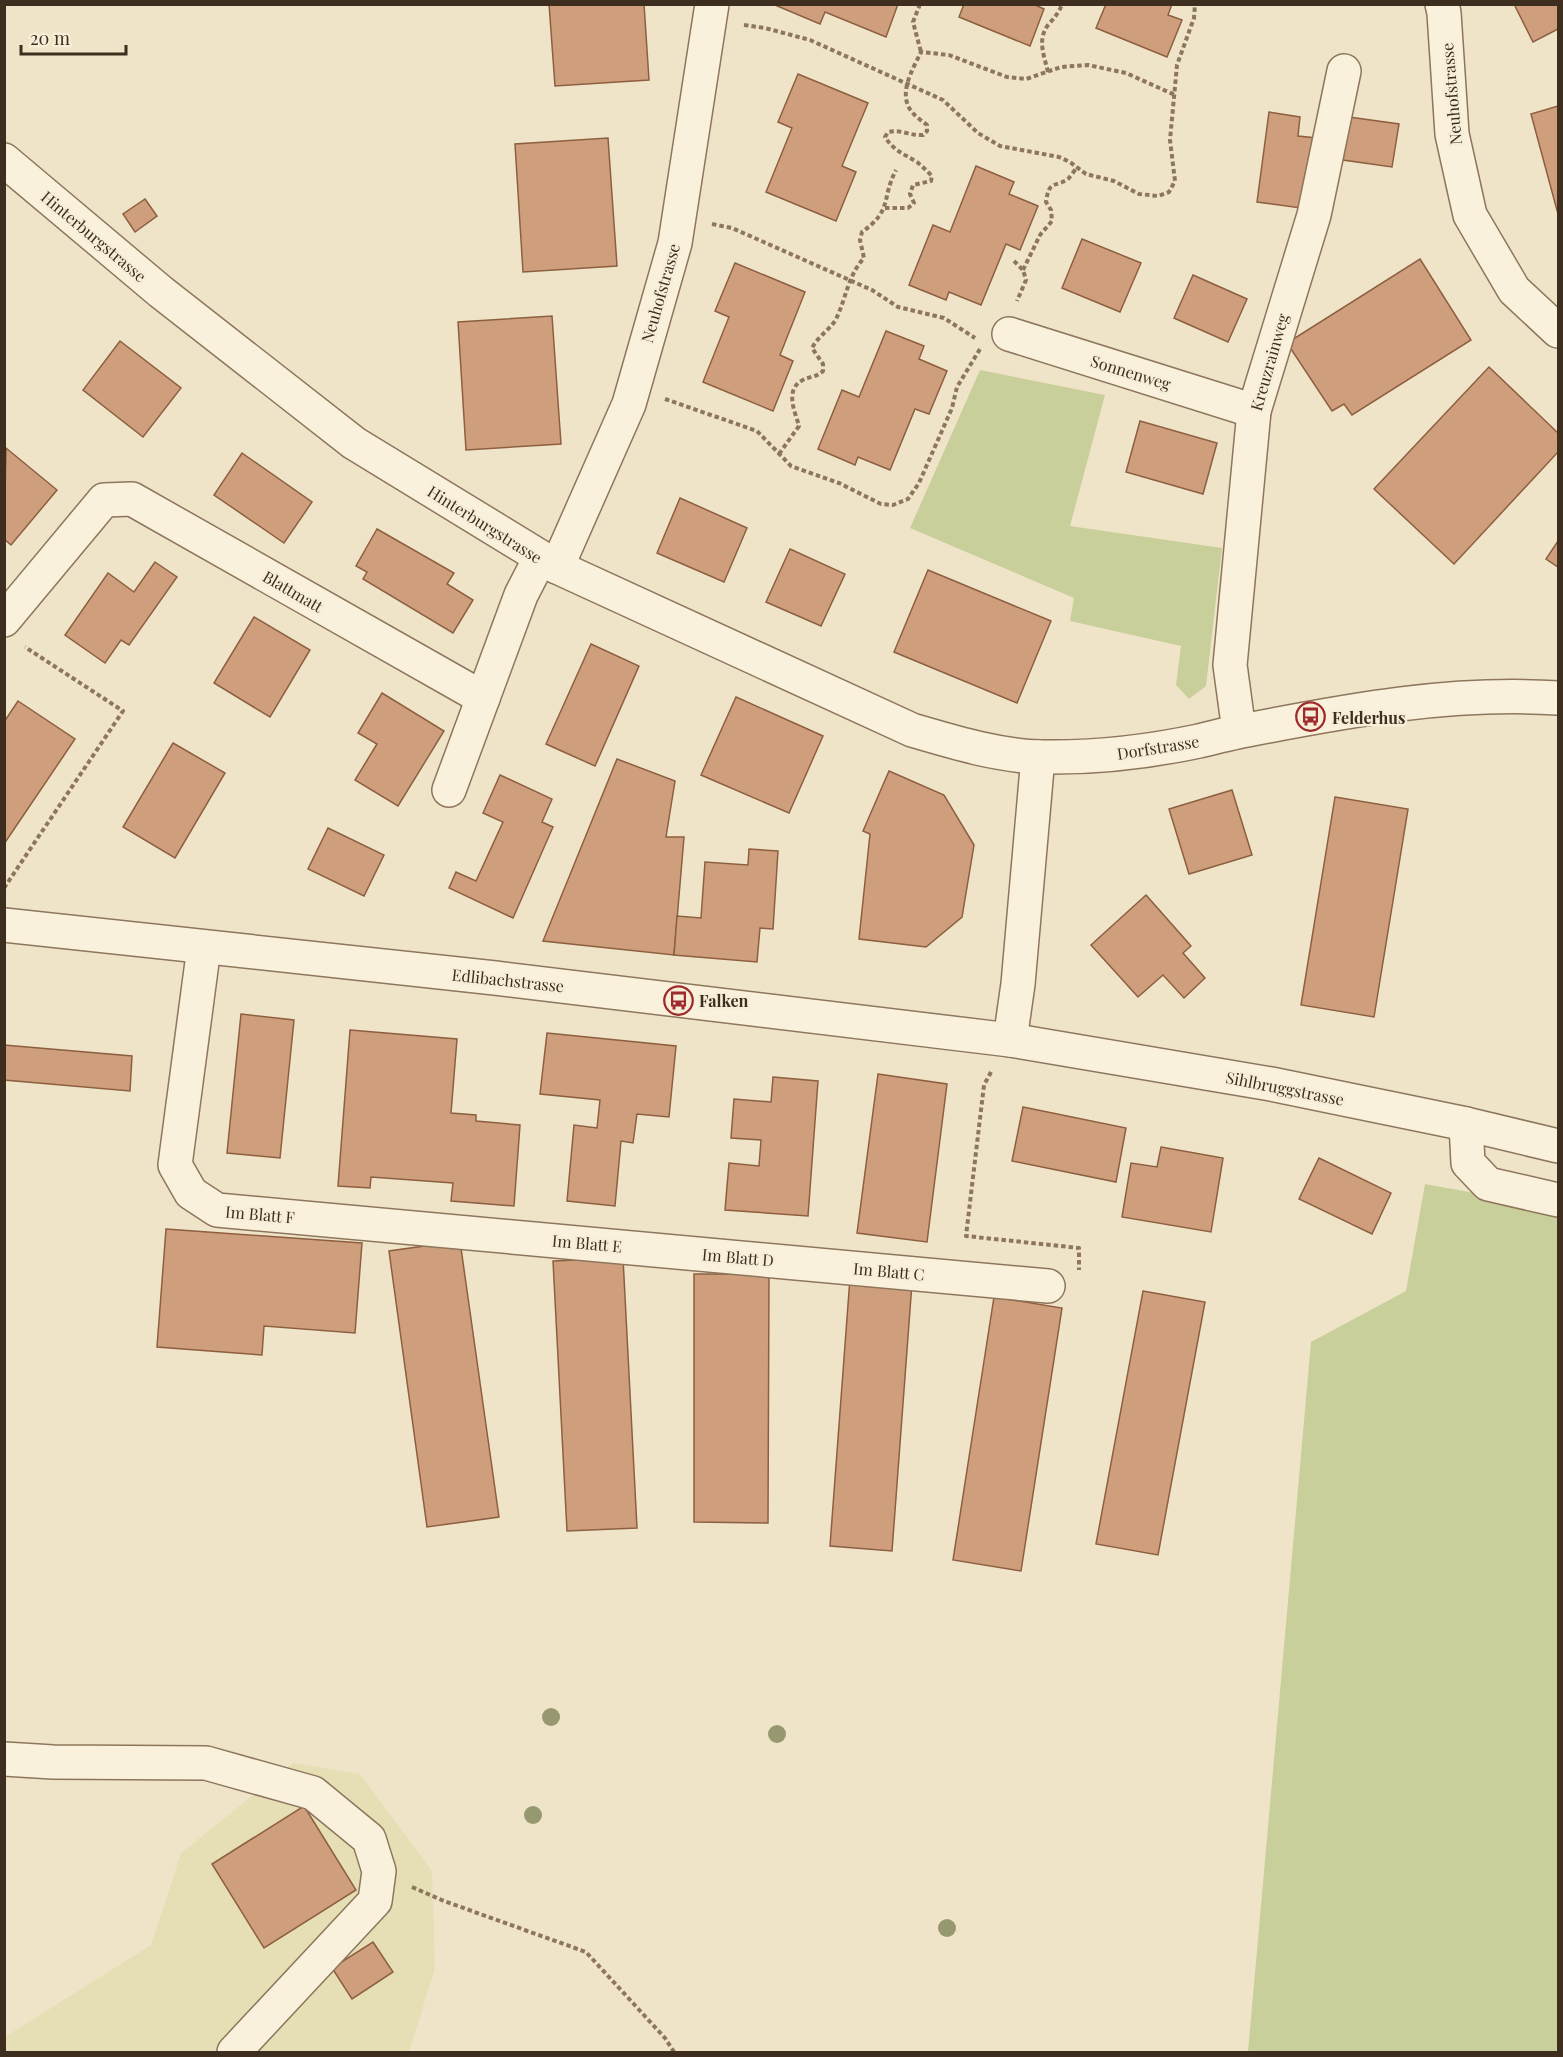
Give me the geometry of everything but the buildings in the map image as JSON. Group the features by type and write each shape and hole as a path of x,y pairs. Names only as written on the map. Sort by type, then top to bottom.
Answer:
{"street":[{"name":"Neuhofstrasse","path":"1442,4 1452,134 1470,215 1514,290 1558,331"},
{"name":"Neuhofstrasse","path":"548,563 624,415 633,388 675,243 711,13"},
{"name":"Kreuzrainweg","path":"1239,731 1230,665 1254,411 1314,215 1344,71"},
{"name":"Hinterburgstrasse","path":"4,160 161,292 354,442 548,563 912,730 972,747 1038,757"},
{"name":"Sonnenweg","path":"1010,320 1254,411"},
{"name":"Blattmatt","path":"4,620 104,500 132,499 483,698"},
{"path":"449,790 521,595 548,563"},
{"name":"Dorfstrasse","path":"1038,757 1101,756 1165,747 1239,731 1393,704 1485,696 1558,698"},
{"path":"1010,1040 1018,984 1038,757"},
{"name":"Edlibachstrasse","path":"4,925 484,977 1010,1040"},
{"name":"Im Blatt F","path":"204,947 175,1165 191,1193 217,1210 513,1236"},
{"name":"Sihlbruggstrasse","path":"1010,1040 1271,1084 1466,1124 1558,1146"},
{"path":"1466,1124 1468,1162 1488,1184 1558,1200"},
{"name":"Im Blatt E","path":"513,1236 661,1250"},
{"name":"Im Blatt D","path":"661,1250 815,1264"},
{"name":"Im Blatt C","path":"815,1264 964,1278 1063,1284"},
{"path":"4,1759 53,1762 206,1763 313,1793 369,1839 379,1871 375,1901 234,2052"}],"path":[{"path":"885,208 908,207 914,203 910,195 913,185 929,182 932,176 916,162 901,155 885,137 888,132 898,130 916,135 923,135 927,131 927,125 911,111 907,102 907,84 921,52 913,22 920,4"},
{"path":"1048,72 1041,43 1046,28 1060,11 1062,4"},
{"path":"711,13 810,40 944,100 978,133 1000,146 1059,157 1086,174 1114,181 1139,194 1158,196 1169,192 1175,181 1170,140 1177,65 1194,18 1195,4"},
{"path":"921,52 949,55 1007,77 1026,79 1061,67 1088,65 1126,73 1175,95"},
{"path":"1023,270 1040,234 1052,221 1051,210 1046,202 1048,191 1056,183 1068,179 1077,167"},
{"path":"779,454 798,426 791,399 795,387 802,380 818,377 823,371 823,364 812,348 816,339 835,321 856,267 864,258 860,240 862,232 877,221 885,208 890,181 896,170"},
{"path":"633,388 757,431 791,466 839,483 881,504 893,505 908,499 919,483 952,408 957,387 983,343 944,318 898,306 872,290 732,228 678,218"},
{"path":"1010,320 1026,280 1023,270 1014,261"},
{"path":"4,888 123,711 24,646"},
{"path":"1010,1040 984,1084 966,1236 1079,1248 1063,1284"},
{"path":"379,1871 444,1901 586,1952 665,2038 674,2052"}],"shaded area":[{"path":"293,1763 360,1774 432,1871 435,1968 409,2052 5,2052 5,2037 151,1945 181,1853"}],"green space":[{"path":"980,370 1105,395 1070,526 1222,548 1206,686 1189,699 1176,685 1181,646 1070,621 1074,598 910,528"},
{"path":"1425,1184 1558,1208 1558,2052 1248,2052 1311,1342 1406,1291"}],"place":[{"name":"Felderhus","path":"1311,717"},
{"name":"Falken","path":"678,1000"}]}
